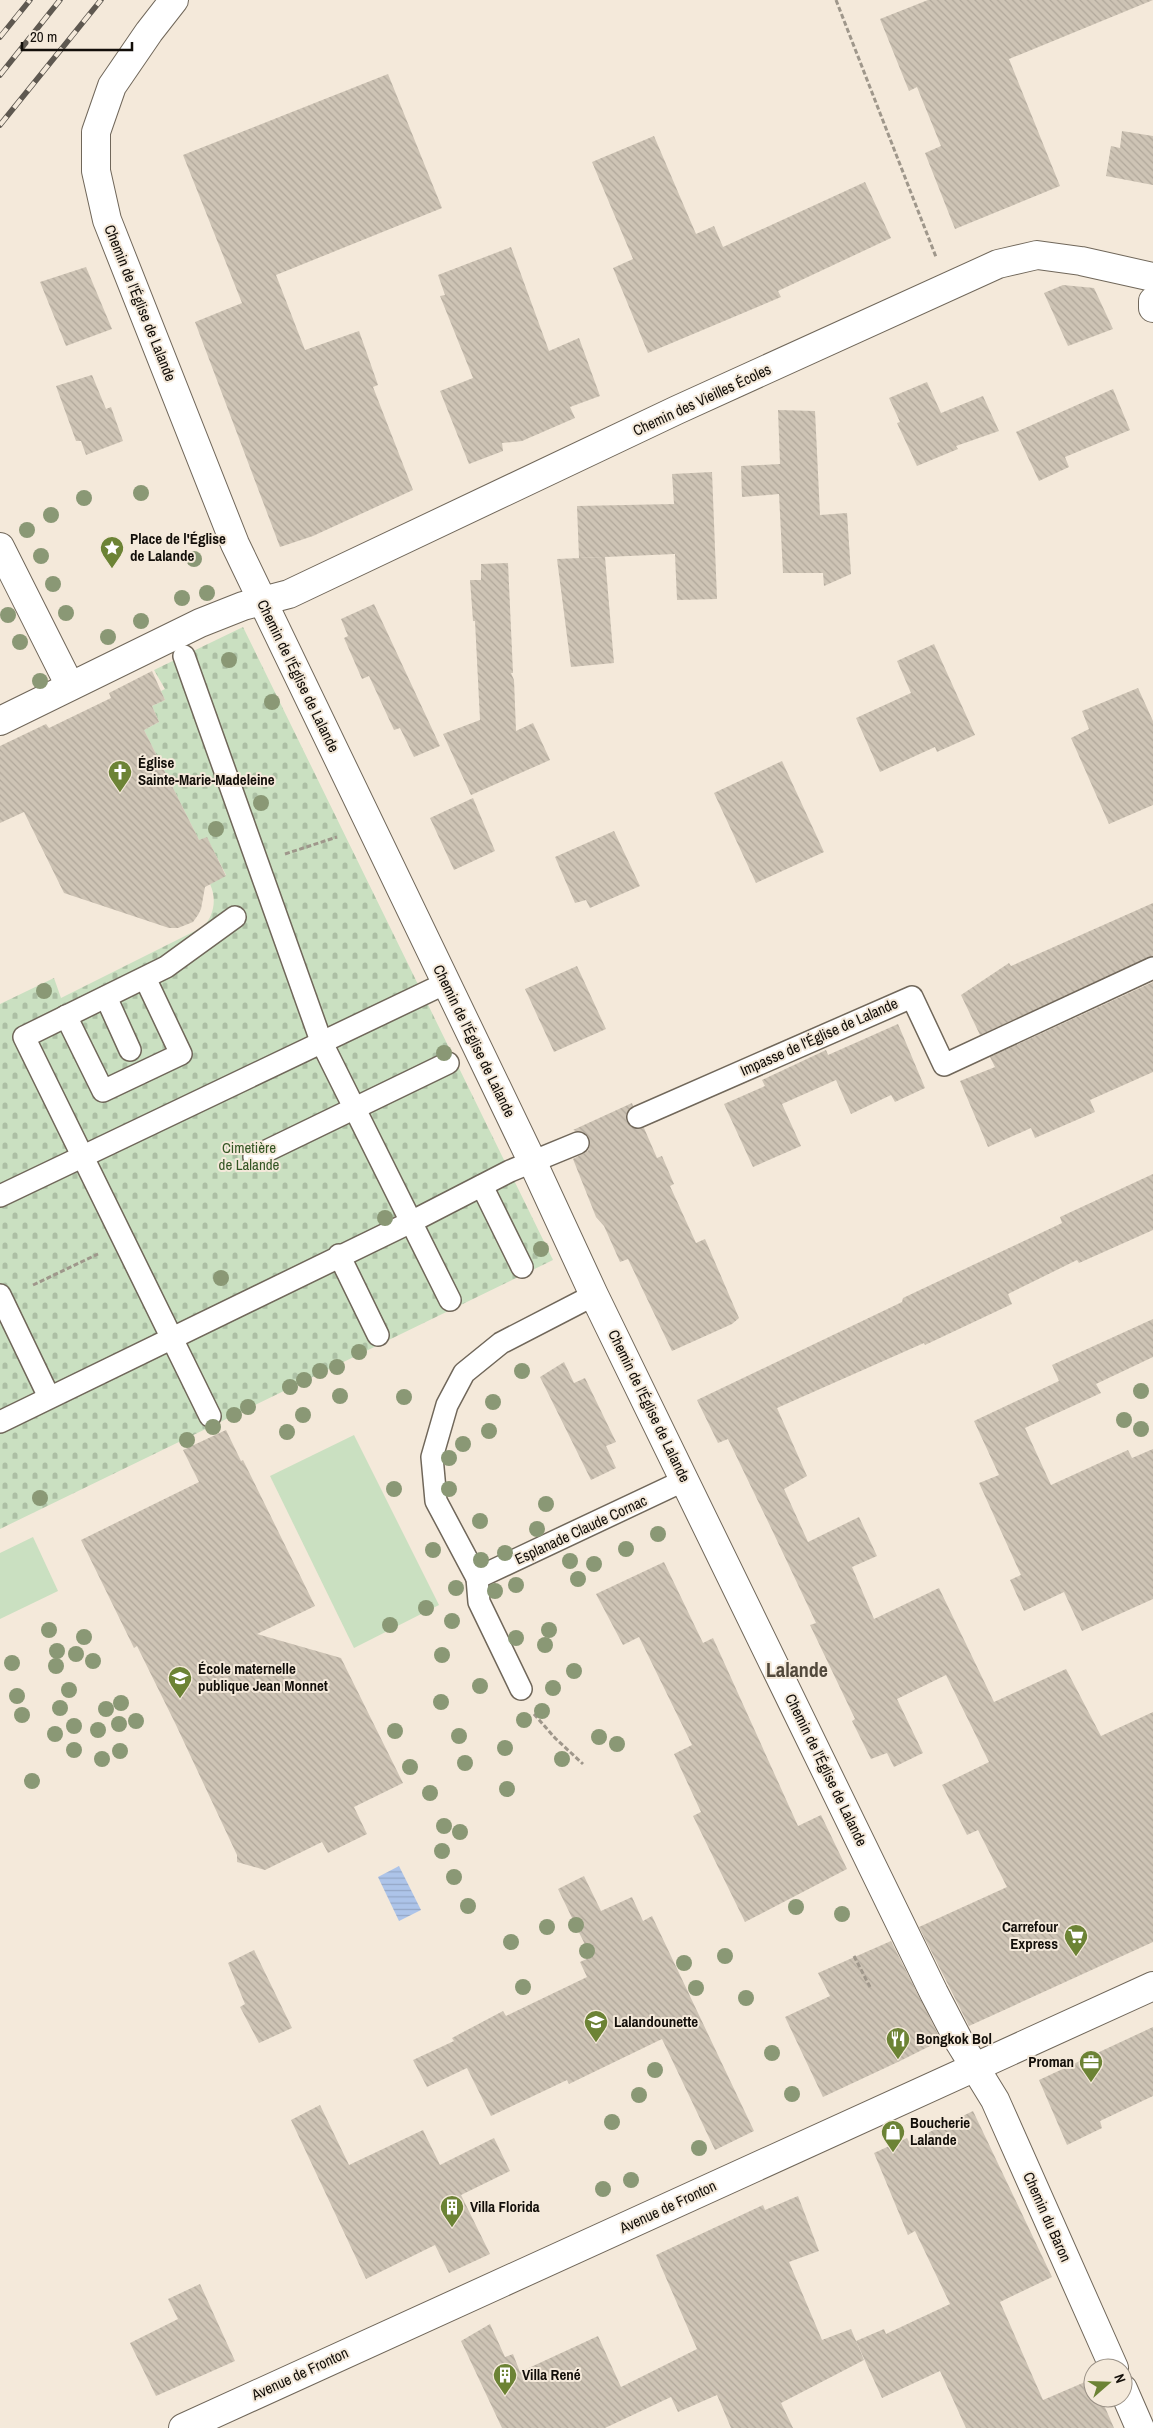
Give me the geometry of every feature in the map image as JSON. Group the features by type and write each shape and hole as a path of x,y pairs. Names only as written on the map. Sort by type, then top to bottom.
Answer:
{"street":[{"name":"Chemin de l'Église de Lalande","path":"174,0 149,32 112,86 96,132 96,171 107,220 235,544 532,1161 594,1295 938,2000 975,2068"},
{"name":"Chemin des Vieilles Écoles","path":"262,601 289,594 677,410 998,264 1037,256 1081,261 1153,277"},
{"path":"1153,301 1153,308"},
{"path":"0,547 70,686"},
{"path":"0,722 200,623 243,606 262,601"},
{"name":"Avenue de Fronton","path":"184,2428 1153,1986"},
{"name":"Chemin du Baron","path":"975,2068 995,2100 1110,2358"},
{"path":"1131,2408 1140,2428"}],"lane":[{"path":"184,656 321,1041 450,1300"},
{"path":"210,1416 24,1037 166,967 235,917"},
{"name":"Impasse de l'Église de Lalande","path":"638,1117 912,997 944,1066 1153,968"},
{"path":"66,1016 103,1091 181,1054 145,978"},
{"path":"0,1196 321,1041 446,983"},
{"path":"106,997 130,1050"},
{"path":"254,1157 448,1063"},
{"path":"0,1422 532,1161 578,1143"},
{"path":"482,1186 522,1267"},
{"path":"339,1255 378,1335"},
{"path":"0,1295 49,1397"},
{"path":"521,1689 479,1602 477,1578 436,1501 432,1456 447,1405 464,1373 501,1343 594,1295"},
{"name":"Esplanade Claude Cornac","path":"477,1578 685,1480"}],"path":[{"path":"836,0 936,257 946,289"},
{"path":"258,863 337,837"},
{"path":"34,1285 124,1242"},
{"path":"521,1689 537,1720 583,1764"},
{"path":"854,1956 870,1987"}],"green space":[{"name":"Cimetière de Lalande","path":"243,627 553,1260 0,1529 0,1004 54,978 61,998 203,927 207,923 212,913 214,901 210,884 226,875 207,838 199,840 144,730 159,722 152,706 165,700 161,691 165,689 154,670"},
{"path":"354,1435 439,1605 354,1648 270,1476"},
{"path":"33,1537 58,1591 0,1619 0,1553"}],"water":[{"path":"399,1866 421,1910 399,1921 378,1877"}],"building":[{"path":"928,0 1153,0 1009,59 1060,186 955,229 925,153 941,146 917,87 909,91 880,19"},
{"path":"388,74 442,208 276,275 305,350 359,331 378,385 373,387 413,490 313,536 280,547 195,322 242,303 183,155"},
{"path":"1122,131 1153,136 1153,185 1106,176 1111,146 1120,148"},
{"path":"654,136 696,234 714,226 723,247 865,182 891,238 778,291 781,297 648,353 613,268 633,259 592,162"},
{"path":"511,247 549,351 579,338 600,396 570,407 575,418 522,441 502,443 503,451 469,464 440,391 473,378 440,296 445,295 438,275"},
{"path":"86,267 112,329 66,346 40,282"},
{"path":"1063,285 1094,288 1113,329 1068,346 1044,293"},
{"path":"92,375 106,409 111,407 123,441 86,455 81,441 76,441 56,386"},
{"path":"927,382 941,413 983,396 999,431 956,446 958,449 917,466 897,423 900,422 889,398"},
{"path":"1113,389 1130,430 1065,457 1069,467 1039,481 1016,432"},
{"path":"778,410 815,411 820,515 847,513 851,574 824,586 823,573 783,573 779,494 742,497 741,466 780,464"},
{"path":"712,472 717,599 677,600 675,554 605,557 614,663 571,667 557,559 604,557 579,558 577,506 674,504 672,474"},
{"path":"508,563 513,673 511,673 514,680 516,731 533,723 550,760 471,795 443,734 480,720 475,621 473,621 470,580 481,580 481,564"},
{"path":"374,604 440,746 414,757 400,728 394,730 369,676 362,679 344,638 348,636 341,619"},
{"path":"934,644 975,735 937,752 935,747 880,772 856,718 911,693 897,661"},
{"name":"Église Sainte-Marie-Madeleine","path":"152,671 165,700 152,706 159,722 144,730 199,840 207,837 226,876 205,887 198,915 193,922 178,928 169,928 64,893 24,812 0,823 0,746 46,724 49,728 111,698 109,693"},
{"path":"1138,688 1153,721 1153,805 1109,824 1071,738 1089,729 1082,711"},
{"path":"782,761 824,852 756,883 714,793"},
{"path":"473,798 495,851 454,870 430,818"},
{"path":"614,831 640,886 590,908 586,900 575,903 555,857"},
{"path":"1153,903 1153,956 980,1035 961,995 1009,963 1011,966"},
{"path":"577,966 606,1029 554,1052 525,989"},
{"path":"1153,982 1153,1072 1090,1100 1095,1112 1035,1138 1031,1128 988,1147 960,1081 995,1067 990,1057"},
{"path":"898,1024 925,1088 895,1102 891,1095 851,1114 836,1080 782,1104 801,1146 753,1167 724,1104 765,1086 762,1080 826,1050 828,1055"},
{"path":"632,1103 633,1106 626,1115 627,1122 636,1129 644,1128 657,1158 662,1156 674,1184 670,1186 696,1243 705,1239 739,1318 732,1324 672,1351 628,1259 620,1262 604,1226 596,1217 573,1159 588,1151 590,1144 585,1133 573,1130"},
{"path":"1153,1174 1153,1230 1079,1263 1077,1260 1008,1294 1012,1304 925,1345 924,1343 777,1408 807,1476 784,1489 808,1542 859,1517 877,1556 852,1567 874,1619 939,1588 994,1702 1066,1669 1101,1736 1153,1712 1153,1942 969,2026 919,1927 1007,1887 978,1830 967,1835 942,1785 989,1762 946,1675 897,1699 923,1753 894,1767 887,1753 871,1759 852,1721 855,1719 810,1625 816,1623 728,1439 718,1443 697,1400 902,1302 903,1298 1062,1223 1060,1217"},
{"path":"1153,1319 1153,1357 1096,1384 1101,1393 1025,1428 1051,1485 1128,1450 1132,1458 1153,1449 1153,1599 1082,1631 1064,1592 1024,1611 1010,1580 1021,1575 979,1483 999,1475 974,1421 1059,1381 1052,1365"},
{"path":"564,1362 574,1383 585,1378 616,1442 606,1446 616,1468 591,1480 540,1377"},
{"path":"226,1430 241,1461 243,1460 315,1606 257,1634 341,1658 403,1783 354,1807 367,1834 328,1853 322,1842 265,1870 237,1862 237,1855 176,1725 137,1646 134,1648 81,1540 199,1482 183,1450"},
{"path":"664,1562 703,1643 713,1638 798,1826 821,1815 847,1869 745,1922 693,1816 701,1812 674,1754 692,1745 639,1637 623,1645 596,1594"},
{"path":"584,1876 601,1911 632,1897 643,1921 652,1916 754,2131 715,2150 662,2039 569,2084 567,2080 491,2116 467,2068 427,2087 413,2060 454,2041 452,2038 503,2011 506,2016 587,1977 580,1962 591,1957 558,1889"},
{"path":"891,1941 940,2038 933,2042 934,2044 823,2097 785,2017 830,1996 818,1973"},
{"path":"254,1950 292,2028 259,2043 240,2007 245,2004 228,1963"},
{"path":"1153,2027 1153,2096 1100,2121 1102,2128 1067,2145 1039,2080"},
{"path":"320,2105 349,2165 423,2130 440,2165 494,2138 510,2171 461,2195 490,2254 449,2273 435,2245 366,2279 291,2120"},
{"path":"973,2111 1052,2277 1000,2302 1043,2400 1083,2383 1083,2408 1105,2408 1114,2428 966,2428 940,2371 882,2398 856,2341 884,2329 886,2334 950,2304 915,2231 908,2235 874,2153 907,2138 909,2142"},
{"path":"798,2196 819,2251 789,2262 822,2340 851,2329 864,2360 781,2403 793,2428 731,2428 717,2395 678,2412 671,2397 605,2428 502,2428 461,2341 490,2324 505,2357 513,2354 520,2372 598,2336 621,2387 697,2349 656,2255 763,2205 765,2210"},
{"path":"200,2284 235,2361 156,2396 130,2343 178,2319 168,2299"}],"railway":[{"path":"0,37 30,0"},
{"path":"0,75 60,0"},
{"path":"0,125 101,0"}],"place":[{"name":"Place de l'Église de Lalande","path":"112,569"},
{"name":"Église Sainte-Marie-Madeleine","path":"120,793"},
{"name":"École maternelle publique Jean Monnet","path":"180,1699"},
{"name":"Carrefour Express","path":"1076,1957"},
{"name":"Lalandounette","path":"596,2043"},
{"name":"Bongkok Bol","path":"898,2060"},
{"name":"Proman","path":"1091,2083"},
{"name":"Boucherie Lalande","path":"893,2153"},
{"name":"Villa Florida","path":"452,2228"},
{"name":"Villa René","path":"505,2396"}],"district":[{"name":"Lalande","path":"797,1670"}]}
